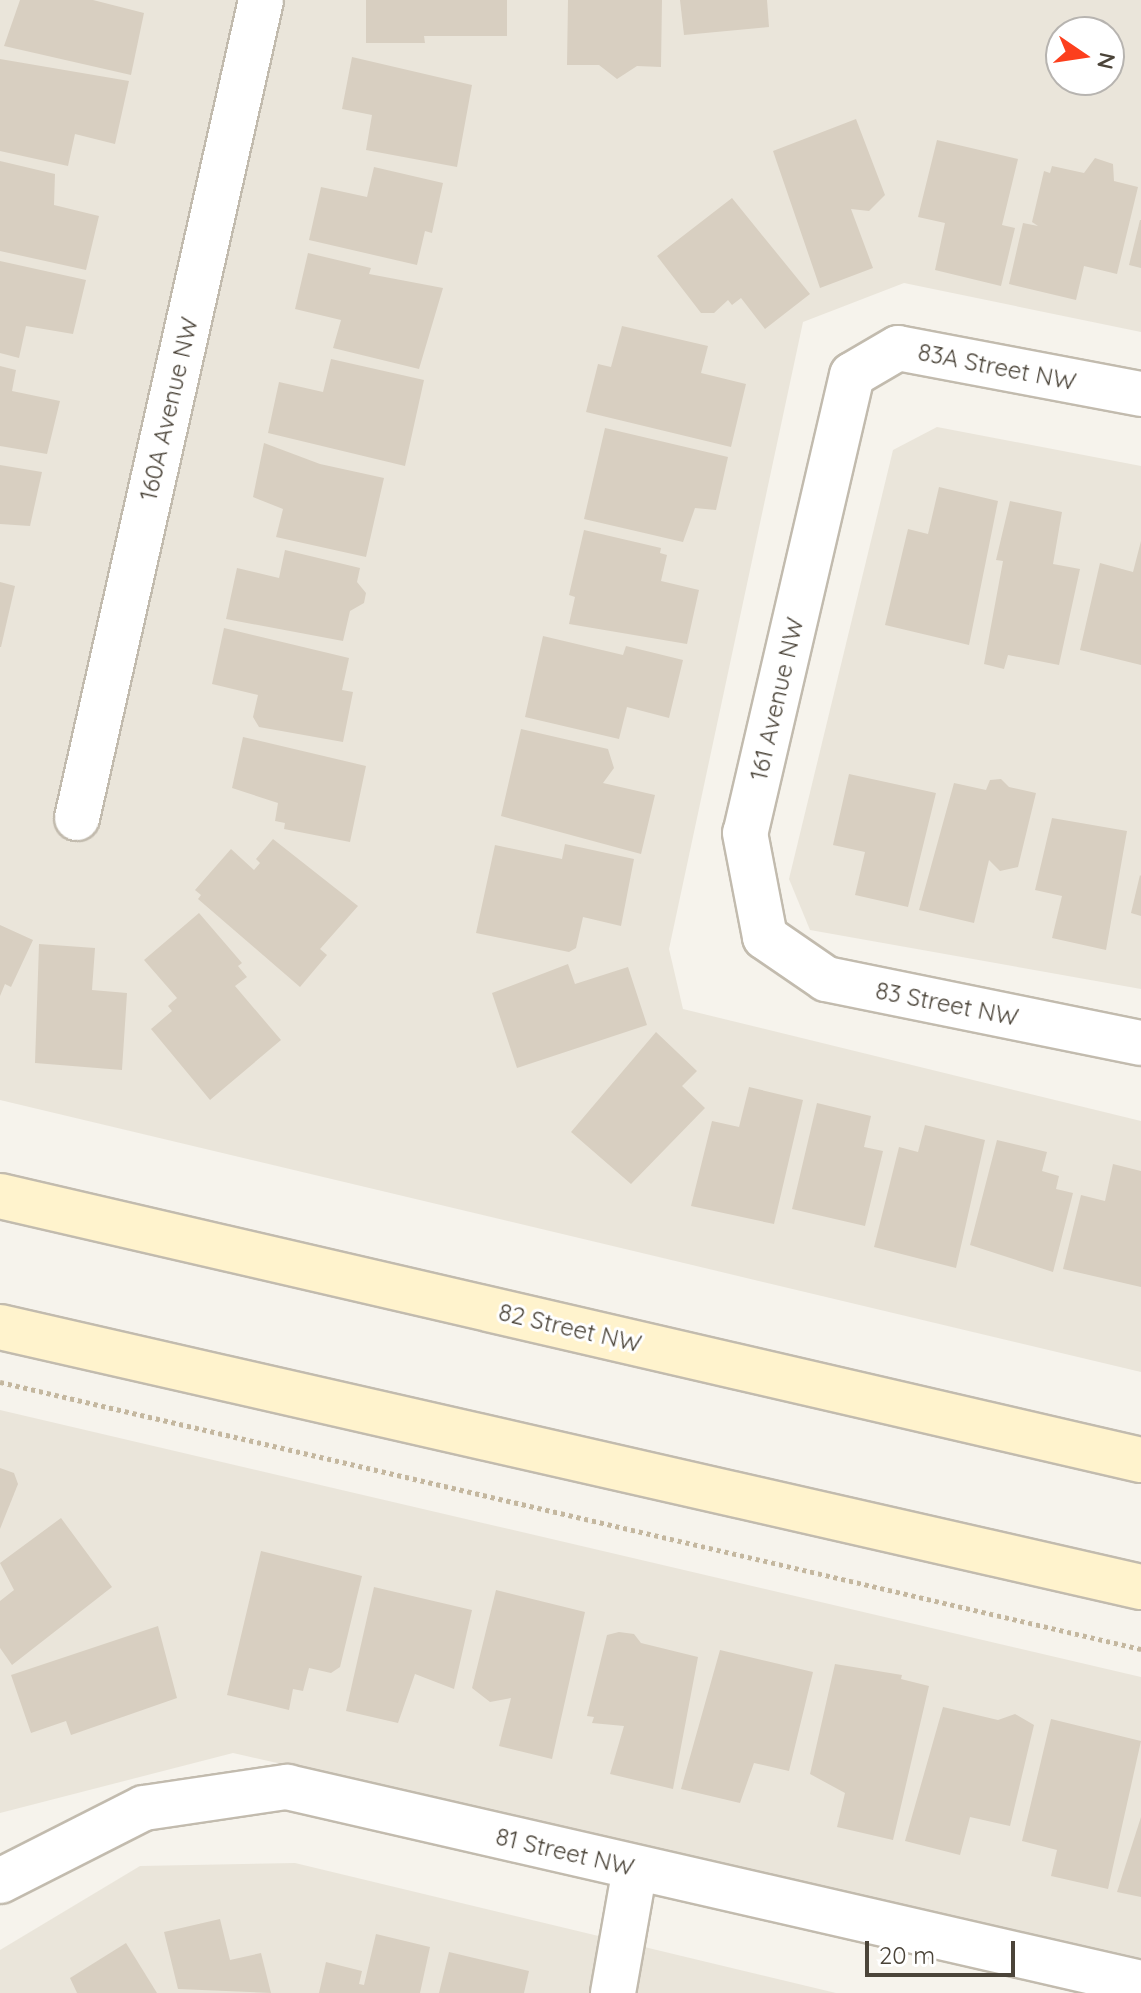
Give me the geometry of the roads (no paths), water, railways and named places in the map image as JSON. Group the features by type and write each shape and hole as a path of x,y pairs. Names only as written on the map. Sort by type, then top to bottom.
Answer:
{"main road":[{"name":"82 Street NW","path":"0,1196 1141,1460"},
{"path":"0,1327 1141,1587"}],"street":[{"name":"160A Avenue NW","path":"77,818 261,0"},
{"name":"83A Street NW","path":"832,461 852,375 898,348 1141,394"},
{"name":"161 Avenue NW","path":"765,937 745,833 832,461"},
{"name":"83 Street NW","path":"765,937 826,979 1141,1043"},
{"name":"81 Street NW","path":"0,1881 144,1808 287,1787 1141,1983"},
{"path":"613,1993 635,1868"}]}
